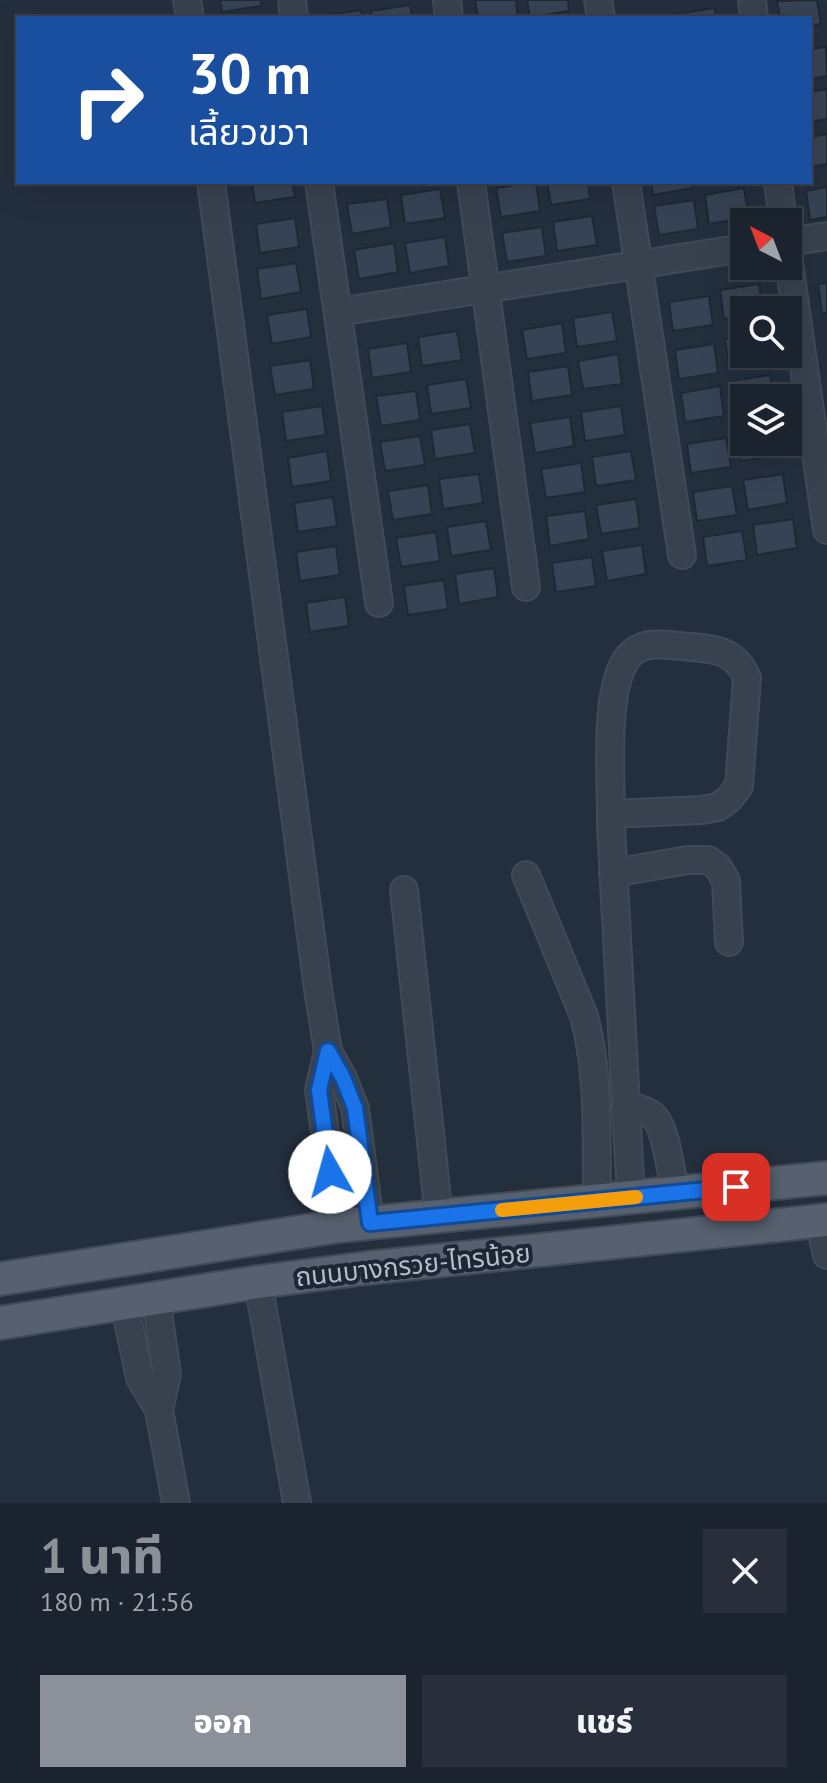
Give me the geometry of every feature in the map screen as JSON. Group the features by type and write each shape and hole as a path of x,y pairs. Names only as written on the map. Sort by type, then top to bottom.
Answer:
{"main road":[{"name":"ถนนบางกรวย-ไทรน้อย","path":"0,1279 338,1226 827,1178"},
{"name":"ถนนบางกรวย-ไทรน้อย","path":"0,1323 258,1282 823,1221"}],"street":[{"path":"211,184 318,989 328,1051 355,1108 370,1223"},
{"path":"319,184 379,603"},
{"path":"471,184 526,587"},
{"path":"626,184 682,555"},
{"path":"778,184 781,208"},
{"path":"802,240 827,236"},
{"path":"338,312 730,250"},
{"path":"792,280 827,530"},
{"path":"611,814 702,810 718,807 729,799 739,786 747,678 736,660 715,648 651,644 633,652 619,673 612,700 611,814 613,873 631,1198"},
{"path":"613,873 688,860 708,860 718,867 726,881 729,942"},
{"path":"526,875 584,1016 590,1040 594,1063 597,1201"},
{"path":"404,890 439,1217"},
{"path":"328,1051 319,1090 338,1226"},
{"path":"626,1105 646,1111 657,1119 675,1193"},
{"path":"823,1221 827,1255"},
{"path":"258,1282 297,1503"},
{"path":"156,1298 167,1374 159,1410"},
{"path":"124,1302 140,1378 159,1410 176,1503"}],"building":[{"path":"220,0 261,0 261,6 222,12"},
{"path":"475,0 516,0 518,16 478,16"},
{"path":"527,0 568,0 569,11 530,16"},
{"path":"817,0 821,24 812,25 812,16 780,16 777,1"},
{"path":"410,5 412,16 372,16 371,11"},
{"path":"715,8 716,16 676,16"},
{"path":"361,10 362,16 322,16"},
{"path":"826,47 827,76 812,79 812,49"},
{"path":"827,89 827,119 812,122 812,92"},
{"path":"827,134 827,164 812,167 812,137"},
{"path":"252,184 292,184 295,197 255,203"},
{"path":"536,184 540,211 501,217 496,188"},
{"path":"547,184 588,184 590,199 551,205"},
{"path":"651,184 691,184 692,188 653,195"},
{"path":"827,187 827,217 810,220 806,191"},
{"path":"744,188 747,208 730,208 730,220 709,224 705,195"},
{"path":"440,189 445,218 405,224 401,195"},
{"path":"387,199 391,227 352,234 347,204"},
{"path":"694,200 698,229 659,235 654,206"},
{"path":"592,216 597,245 557,251 553,222"},
{"path":"295,218 299,247 260,253 256,224"},
{"path":"542,227 546,256 507,262 502,233"},
{"path":"445,237 449,266 410,273 405,243"},
{"path":"394,243 398,272 359,279 354,250"},
{"path":"296,263 301,292 261,299 257,269"},
{"path":"827,283 827,313 822,313 818,284"},
{"path":"759,284 761,296 730,296 730,318 724,319 720,290"},
{"path":"709,296 713,325 673,331 669,302"},
{"path":"307,309 311,337 272,344 267,315"},
{"path":"612,312 617,341 577,347 573,318"},
{"path":"562,323 566,353 527,359 522,330"},
{"path":"457,331 462,360 422,366 418,337"},
{"path":"730,338 730,368 729,368 725,339"},
{"path":"407,343 411,372 372,378 368,349"},
{"path":"714,344 718,373 679,379 675,350"},
{"path":"618,354 622,384 583,389 578,361"},
{"path":"310,360 314,389 275,395 270,366"},
{"path":"568,366 572,395 532,401 528,372"},
{"path":"770,375 772,384 732,384 731,381"},
{"path":"466,379 471,408 431,414 427,385"},
{"path":"720,386 724,416 685,422 681,393"},
{"path":"416,391 420,420 381,426 376,396"},
{"path":"322,406 326,435 286,441 282,412"},
{"path":"621,406 625,435 585,441 581,412"},
{"path":"570,417 574,446 535,453 530,423"},
{"path":"470,424 475,453 435,459 431,430"},
{"path":"420,436 425,465 385,471 380,442"},
{"path":"726,438 731,467 691,473 687,444"},
{"path":"327,451 331,481 292,487 288,458"},
{"path":"631,451 636,480 596,486 592,457"},
{"path":"740,456 774,456 741,461"},
{"path":"581,463 585,492 546,498 541,469"},
{"path":"479,474 483,503 443,509 439,479"},
{"path":"783,474 787,503 748,510 743,480"},
{"path":"428,485 432,514 393,520 388,491"},
{"path":"732,486 737,515 697,521 693,492"},
{"path":"333,497 337,526 298,532 294,503"},
{"path":"636,499 640,528 601,534 596,505"},
{"path":"585,511 589,539 550,546 546,516"},
{"path":"793,519 797,548 757,555 753,525"},
{"path":"486,521 491,550 451,556 447,527"},
{"path":"742,531 747,560 707,566 703,537"},
{"path":"436,532 440,561 401,567 396,538"},
{"path":"642,545 646,574 607,581 602,551"},
{"path":"336,546 340,575 300,581 296,552"},
{"path":"592,557 596,586 556,592 552,563"},
{"path":"494,568 498,597 459,604 455,574"},
{"path":"444,580 448,609 408,615 404,586"},
{"path":"345,597 349,626 310,632 306,603"}],"slow traffic":[{"path":"502,1210 636,1197"}],"route":[{"path":"330,1172 319,1090 328,1051 355,1108 370,1223 736,1187"}]}
